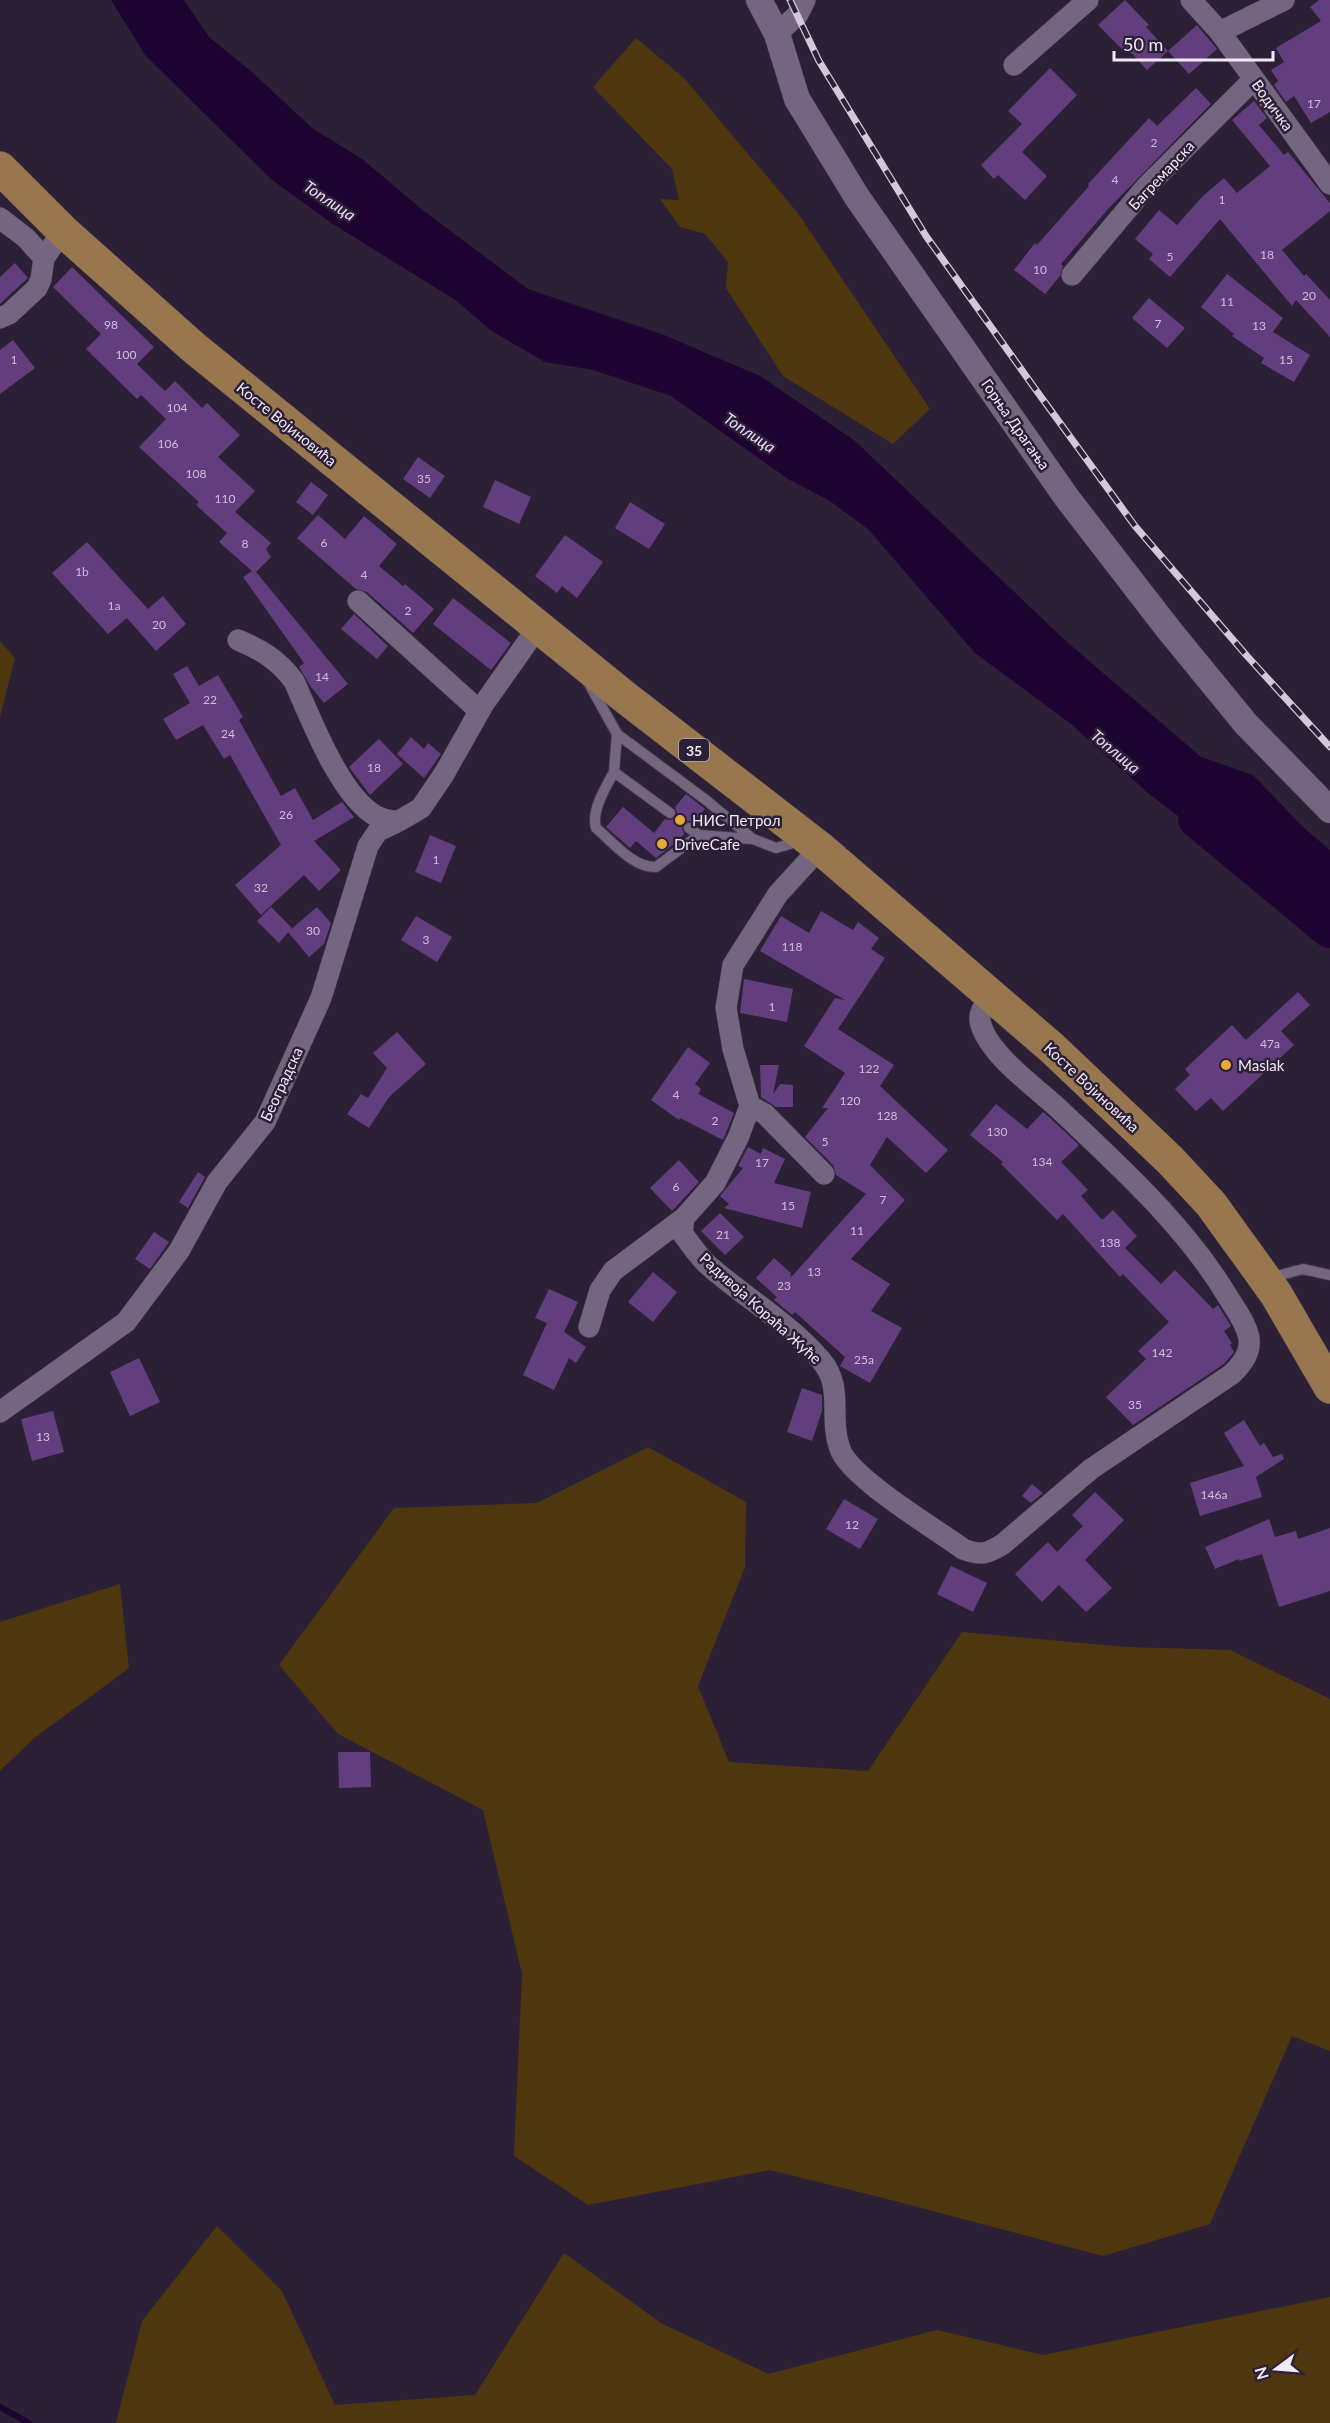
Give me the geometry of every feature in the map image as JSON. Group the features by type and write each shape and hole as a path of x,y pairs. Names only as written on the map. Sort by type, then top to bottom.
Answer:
{"main road":[{"name":"Косте Војиновића","path":"0,168 63,231 193,347 538,627 811,842 1052,1048 1192,1183 1227,1224 1265,1278 1330,1387"}],"street":[{"name":"Горња Драгања","path":"759,0 777,34 797,99 857,197 1067,498 1169,630 1246,724 1330,810"},
{"path":"777,34 798,14 805,0"},
{"path":"1014,65 1088,0"},
{"name":"Водичка","path":"1191,0 1220,32 1330,184"},
{"path":"1220,32 1284,0"},
{"name":"Багремарска","path":"1072,275 1146,187 1254,79"},
{"path":"0,218 26,238 44,258"},
{"path":"0,318 9,314 37,288 41,279 44,258 63,231"},
{"path":"358,601 474,706 479,708 483,705"},
{"name":"Београдска","path":"0,1412 126,1322 180,1251 217,1182 265,1122 321,999 368,846 378,831 421,808 444,774 483,705 538,627"},
{"path":"238,640 270,656 294,681 340,778 360,802 374,815 384,820 399,821"},
{"path":"589,1327 600,1290 614,1271 684,1218 715,1183 738,1138 750,1106 733,1049 726,1008 733,965 811,842"},
{"name":"Радивоја Кораћа Жуће","path":"684,1218 682,1233 706,1263 788,1329 819,1358 831,1373 836,1387 834,1428 841,1452 863,1478 963,1549 974,1553 988,1553 1003,1544 1091,1469 1232,1374 1242,1364 1248,1350 1249,1339 1244,1323 1209,1265 1125,1171 1006,1061 987,1039 980,1023 981,1011 992,997"},
{"path":"750,1106 765,1114 824,1174"}],"lane":[{"path":"587,666 586,677 617,734 706,800 753,839"},
{"path":"617,734 614,772 602,798 595,821 596,828 643,866 656,867 699,835"},
{"path":"614,772 670,813"},
{"path":"689,828 699,835 753,839 776,848 811,842"},
{"path":"1265,1278 1303,1269 1330,1275"}],"shaded area":[{"path":"636,38 684,78 797,212 930,409 893,444 783,376 726,288 728,262 705,234 680,227 660,199 679,200 672,169 593,87"},
{"path":"0,641 15,658 0,717"},
{"path":"648,1447 746,1502 745,1567 698,1686 729,1762 868,1771 962,1632 1127,1647 1230,1650 1330,1699 1330,2051 1292,2036 1210,2224 1103,2256 770,2170 588,2205 514,2156 522,1974 483,1810 338,1734 279,1665 394,1508 537,1503"},
{"path":"120,1584 129,1668 33,1739 0,1771 0,1622"},
{"path":"217,2226 282,2291 335,2405 475,2395 564,2253 661,2323 768,2374 937,2330 1043,2355 1330,2297 1330,2423 116,2423 142,2321"}],"water":[{"path":"111,0 184,0 209,37 253,73 312,128 362,159 424,211 528,289 664,335 760,376 855,441 1067,642 1201,757 1253,775 1304,828 1330,850 1330,918 1254,861 1204,836 1148,793 1071,724 975,653 868,529 830,501 788,479 671,396 593,370 545,362 490,330 457,301 333,224 272,180 145,55"}],"building":[{"path":"1125,0 1149,25 1146,27 1168,51 1147,70 1126,47 1123,50 1098,25"},
{"path":"1319,0 1330,0 1330,112 1311,123 1294,96 1286,102 1274,85 1278,81 1271,70 1284,62 1276,48 1321,21 1310,7"},
{"path":"1197,25 1217,49 1189,74 1168,51"},
{"path":"1050,68 1077,95 1022,152 1047,176 1025,200 998,175 994,179 981,165 1022,124 1008,111"},
{"path":"1196,88 1211,104 1108,209 1061,264 1063,266 1060,276 1045,294 1014,270 1035,243 1037,245 1089,186 1088,184 1149,118 1157,126"},
{"path":"1254,101 1267,118 1259,125 1284,155 1288,152 1330,203 1330,211 1282,250 1304,276 1306,274 1330,300 1330,337 1296,300 1292,306 1220,219 1170,277 1149,259 1153,254 1135,239 1159,210 1177,225 1202,197 1224,178 1237,193 1270,166 1232,120"},
{"path":"15,263 28,278 0,304 0,277"},
{"path":"72,267 154,347 137,364 165,391 175,381 202,408 207,403 240,435 218,457 255,491 235,512 271,543 266,549 271,557 256,572 348,684 324,703 299,667 304,663 243,577 252,571 219,542 227,533 196,505 199,502 139,447 166,419 141,395 137,399 86,349 101,334 53,287"},
{"path":"1227,274 1283,318 1273,332 1310,355 1294,382 1261,363 1264,358 1232,336 1234,334 1201,307"},
{"path":"1149,298 1185,328 1167,348 1132,318"},
{"path":"13,340 35,368 0,394 0,350"},
{"path":"418,457 445,476 430,498 403,479"},
{"path":"495,480 531,497 519,524 483,507"},
{"path":"311,482 328,495 313,515 296,502"},
{"path":"630,502 665,524 649,549 615,528"},
{"path":"318,515 345,539 364,516 397,544 379,566 403,586 405,584 434,609 413,633 367,592 356,589 297,538"},
{"path":"565,535 603,562 577,598 562,586 557,593 535,576"},
{"path":"87,542 148,609 163,596 186,624 156,651 127,618 108,634 52,573"},
{"path":"453,598 511,643 491,670 433,624"},
{"path":"354,614 388,646 377,659 341,629"},
{"path":"187,666 199,686 218,675 243,717 239,720 281,796 295,788 313,820 342,802 354,817 314,841 341,870 319,891 304,875 261,915 235,885 281,845 230,755 224,759 203,725 176,740 163,719 190,703 173,674"},
{"path":"411,737 424,749 428,743 441,754 424,778 397,754"},
{"path":"379,739 403,764 370,795 349,767"},
{"path":"686,794 705,809 694,822 683,823 684,834 656,858 636,841 630,848 606,827 623,807 654,833 665,819 676,818 675,807"},
{"path":"430,835 456,846 441,883 415,872"},
{"path":"271,907 292,928 279,943 257,921"},
{"path":"317,907 331,923 324,944 309,957 288,932"},
{"path":"821,911 853,930 858,922 879,938 871,949 885,958 838,1029 894,1065 880,1086 948,1150 926,1173 887,1137 870,1165 905,1200 851,1259 890,1284 871,1311 902,1328 870,1383 840,1366 845,1357 795,1312 792,1315 774,1300 777,1297 756,1278 774,1258 791,1273 790,1277 793,1275 866,1194 836,1175 833,1165 805,1137 828,1108 822,1108 845,1073 804,1046 835,998 845,1000 760,951 781,916 809,933"},
{"path":"416,916 452,937 437,962 401,940"},
{"path":"744,979 793,989 787,1022 740,1013"},
{"path":"1298,992 1310,1005 1281,1031 1294,1045 1223,1111 1211,1098 1196,1111 1175,1089 1190,1075 1185,1069 1232,1025 1246,1040"},
{"path":"397,1032 426,1064 389,1097 369,1128 347,1114 361,1094 368,1098 387,1068 373,1053"},
{"path":"688,1047 710,1063 695,1084 701,1089 698,1094 734,1113 723,1140 680,1118 679,1120 651,1100"},
{"path":"760,1065 779,1065 773,1094 780,1084 793,1085 793,1107 776,1107 761,1097"},
{"path":"996,1104 1027,1129 1043,1112 1079,1145 1061,1162 1088,1190 1081,1196 1102,1220 1113,1210 1137,1236 1125,1248 1161,1284 1175,1270 1213,1309 1218,1305 1231,1326 1224,1331 1232,1343 1230,1345 1234,1352 1224,1364 1133,1425 1106,1397 1146,1359 1138,1351 1169,1322 1123,1274 1120,1277 1063,1214 1057,1220 1001,1164 1003,1162 970,1135"},
{"path":"748,1147 761,1154 763,1148 785,1159 774,1183 811,1192 802,1228 724,1208 729,1204 720,1196 743,1168 738,1166"},
{"path":"679,1160 699,1182 672,1211 650,1188"},
{"path":"198,1172 205,1177 188,1208 179,1202"},
{"path":"720,1213 744,1237 725,1255 701,1231"},
{"path":"154,1232 169,1242 150,1269 135,1259"},
{"path":"653,1272 677,1292 653,1322 628,1302"},
{"path":"549,1289 578,1302 564,1332 586,1347 576,1363 569,1358 554,1390 523,1375 547,1323 535,1318"},
{"path":"139,1358 160,1402 130,1416 110,1372"},
{"path":"802,1388 822,1395 822,1411 812,1441 787,1432"},
{"path":"53,1411 64,1452 32,1461 21,1419"},
{"path":"1244,1420 1260,1446 1264,1443 1273,1457 1282,1454 1284,1459 1256,1477 1262,1497 1200,1516 1190,1483 1244,1466 1224,1433"},
{"path":"1032,1484 1043,1493 1031,1503 1022,1496"},
{"path":"1095,1492 1124,1520 1085,1560 1112,1588 1086,1612 1059,1585 1042,1602 1015,1574 1048,1542 1057,1552 1083,1526 1072,1515"},
{"path":"844,1499 878,1519 860,1549 826,1529"},
{"path":"1269,1519 1275,1537 1296,1531 1298,1539 1330,1528 1330,1591 1279,1607 1262,1554 1239,1561 1239,1559 1215,1569 1205,1547"},
{"path":"951,1566 987,1583 973,1612 937,1594"},
{"path":"338,1752 370,1752 371,1787 339,1788"}],"waterway":[{"name":"Топлица","path":"1197,819 1330,929"},
{"path":"0,2407 29,2423"}],"railway":[{"path":"790,0 819,61 926,236 1036,390 1135,526 1247,656 1330,747"}],"place":[{"name":"НИС Петрол","path":"680,820"},
{"name":"DriveCafe","path":"662,844"},
{"name":"Maslak","path":"1226,1065"}]}
